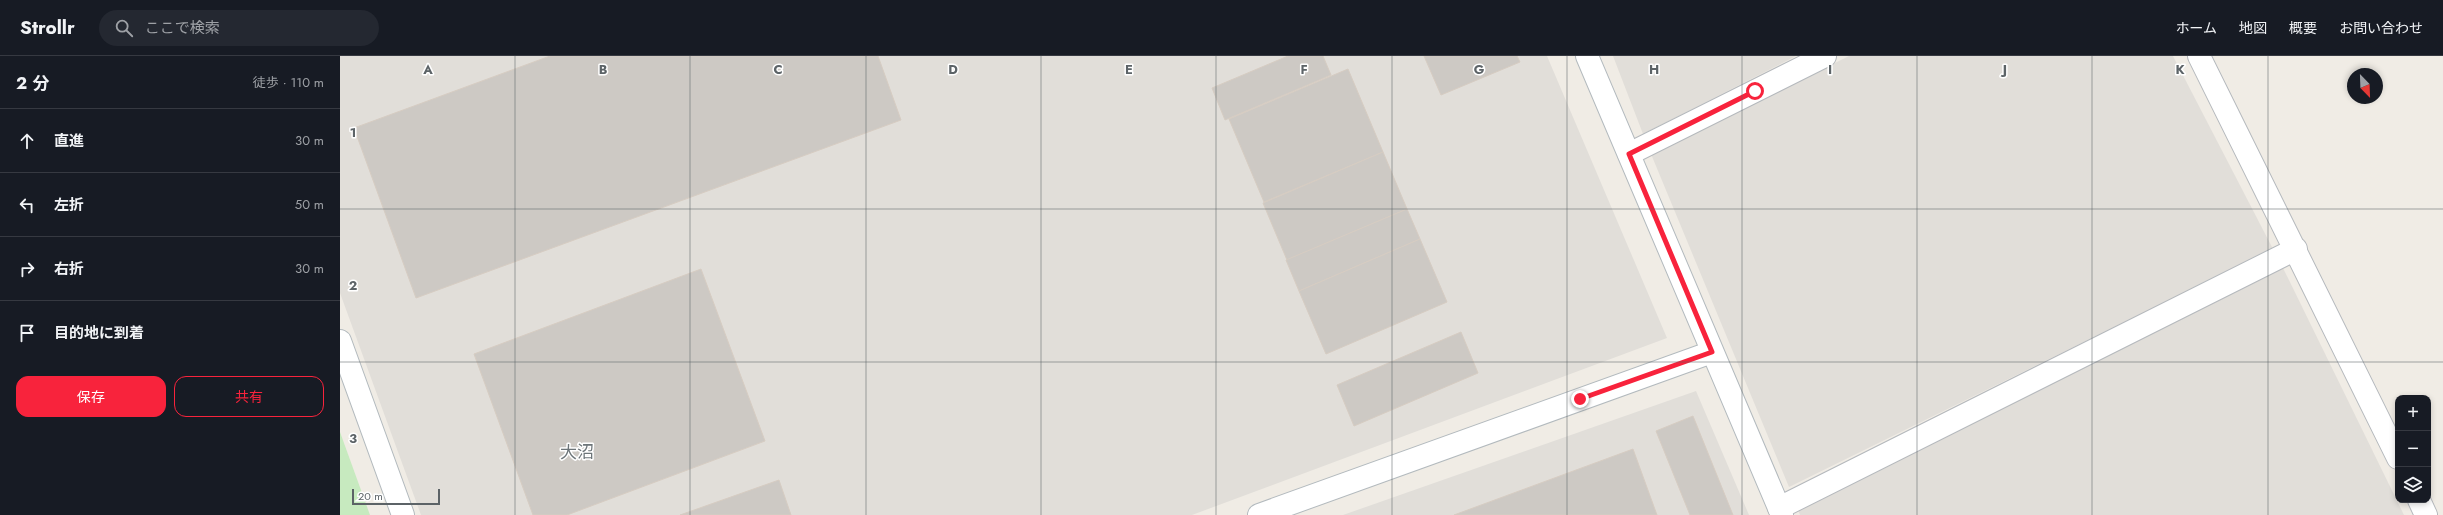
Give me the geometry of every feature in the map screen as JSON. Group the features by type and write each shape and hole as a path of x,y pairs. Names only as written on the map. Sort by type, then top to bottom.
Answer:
{"street":[{"path":"1588,56 1780,511 2296,249"},
{"path":"1629,154 1825,56"},
{"path":"2199,56 2296,249 2395,452"},
{"path":"340,341 403,515"},
{"path":"1260,515 1712,352"},
{"path":"2420,503 2426,515"}],"shaded area":[{"path":"340,56 1547,56 1667,338 1192,515 421,515 340,293"},
{"path":"1613,56 1796,56 1643,134"},
{"path":"1849,56 2173,56 2273,249 1789,487 1651,154"},
{"path":"2283,268 2395,497 2395,503 2398,503 2404,515 1800,515 1798,510"},
{"path":"1696,391 1749,515 1343,515"}],"green space":[{"path":"340,432 370,515 340,515"}],"building":[{"path":"550,56 878,56 901,120 416,298 354,128"},
{"path":"1288,56 1323,56 1331,75 1225,120 1212,88"},
{"path":"1424,56 1517,56 1520,62 1441,95"},
{"path":"1348,69 1383,152 1264,202 1229,119"},
{"path":"1383,152 1407,209 1287,260 1263,203"},
{"path":"1407,209 1420,239 1299,291 1286,260"},
{"path":"1420,239 1447,302 1326,354 1299,291"},
{"path":"701,269 765,441 567,515 533,515 474,354"},
{"path":"1461,332 1478,373 1354,426 1337,385"},
{"path":"1693,416 1733,515 1690,515 1656,431"},
{"path":"1633,449 1657,515 1454,515"},
{"path":"779,480 791,515 680,515"}],"district":[{"name":"大沼","path":"577,452"}],"route":[{"path":"1580,399 1712,352 1629,154 1755,91"}]}
